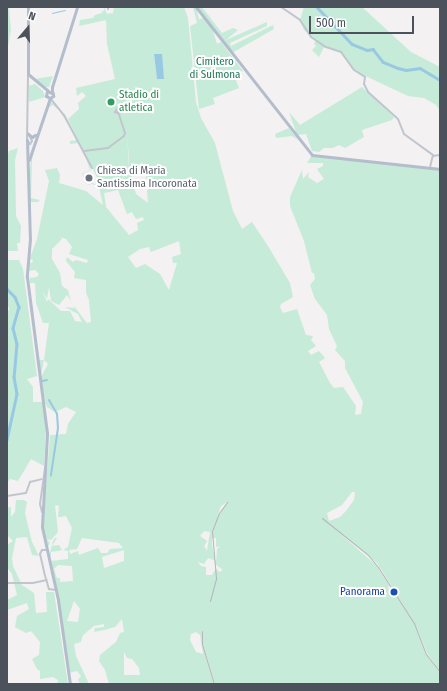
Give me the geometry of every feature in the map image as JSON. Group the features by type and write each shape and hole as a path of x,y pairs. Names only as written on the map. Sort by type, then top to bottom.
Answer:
{"main road":[{"path":"29,7 29,77 49,95"},
{"path":"28,180 31,155 77,7"},
{"path":"196,7 312,155 440,169"},
{"path":"28,168 36,133 43,115"},
{"path":"28,133 32,136 36,133"},
{"path":"27,140 30,239 27,277 47,425 42,513 46,550 56,590 70,684"}],"street":[{"path":"280,7 300,20 311,37 326,47 341,52 354,70 365,77 364,84 368,92 398,119 404,134 427,149 433,156"},
{"path":"28,133 31,143 27,140 29,77"},
{"path":"49,95 64,115 92,168"},
{"path":"84,151 108,148 124,136 125,133 118,113"},
{"path":"433,156 440,155"},
{"path":"430,167 433,156"},
{"path":"43,492 42,479 45,467"},
{"path":"7,496 26,494 30,482 42,479"},
{"path":"46,550 42,550 40,554 46,580 49,589 56,590"},
{"path":"7,583 33,583 46,580"}],"green space":[{"path":"7,7 9,7 11,30 7,52"},
{"path":"104,7 107,14 113,13 114,7 184,7 188,18 196,102 201,118 215,143 233,211 242,229 252,222 268,246 290,283 293,297 281,304 280,307 283,313 297,309 306,335 313,336 311,340 316,346 308,351 311,355 319,351 325,358 319,362 330,383 334,388 343,387 356,406 355,415 361,414 363,402 345,368 345,361 335,350 337,346 329,329 327,315 315,299 310,285 315,279 314,273 312,273 304,241 290,206 290,197 302,170 303,179 309,172 308,177 317,183 324,179 317,169 323,166 323,163 307,163 312,155 440,169 440,671 427,653 415,623 377,563 322,518 376,565 389,585 388,589 391,588 414,623 426,654 440,673 440,684 215,684 203,644 202,631 202,644 214,684 109,684 105,670 99,661 100,655 116,642 120,633 124,632 122,619 115,627 104,630 94,632 95,628 104,627 104,624 94,626 83,635 81,642 74,644 76,656 89,684 80,684 78,680 81,676 77,671 69,673 51,561 68,559 68,551 63,550 68,547 72,528 66,516 58,517 59,506 55,505 58,532 51,540 47,539 50,543 48,547 46,544 43,522 50,435 66,434 68,424 76,412 66,407 55,412 47,407 41,377 48,364 44,360 49,323 43,323 36,303 35,283 30,283 30,278 37,277 39,274 35,270 29,271 28,262 32,263 33,260 29,259 30,246 30,258 37,239 49,181 45,170 57,168 60,175 59,183 86,191 103,205 99,187 93,184 86,185 82,173 90,170 79,143 70,144 70,141 77,140 60,111 53,105 47,108 32,159 31,198 40,200 38,202 31,202 31,225 29,175 32,153 48,102 54,103 64,115 82,148 68,119 79,109 78,103 86,96 82,92 77,96 76,88 115,79 107,44 106,20 79,26 80,20 93,18 95,15 102,13 102,10 104,12","holes":["161,54 164,79 157,79 154,55","85,154 101,185 121,180 129,167 122,180 99,186 93,183 86,185 83,173 91,170","142,162 144,167 151,172 145,178 153,182 147,191 148,203 136,194 134,187 128,182","118,190 127,214 132,212 136,219 143,217 144,220 137,223 138,230 129,235 106,207 104,193","60,237 66,239 72,247 69,254 88,260 87,263 76,260 73,262 67,257 66,261 75,272 74,278 86,280 86,293 89,300 91,322 87,323 73,304 75,308 65,307 78,314 82,322 75,321 70,311 61,311 48,299 47,302 42,291 47,299 49,287 51,301 59,305 67,295 71,301 68,290 62,286 60,273 52,259 52,249 62,239","179,241 181,254 172,257 173,263 177,263 169,290 160,274 145,264 136,268 128,257 140,249 149,247 151,252","352,492 355,492 354,500 340,517 329,521 327,513 342,505","227,502 217,518 221,506","204,531 210,532 207,551 204,546 207,541 200,536","82,538 119,543 123,548 110,549 107,553 101,553 98,548 79,555 78,551 70,554 69,550 77,549","212,538 216,538 216,547 220,546 217,549 216,564 212,545","124,550 124,561 104,568 102,557","208,558 214,560 215,564 223,570 219,572 216,568 212,575 206,575 206,567 201,566 198,562 204,564","58,565 72,566 73,581 60,582 60,578 57,578 54,569","74,601 80,609 78,622 67,621","196,632 200,635 203,654 196,652 190,640 191,634","124,652 127,658 132,659 139,668 140,675 124,675"]},
{"name":"Cimitero di Sulmona","path":"193,7 196,7 199,19 204,18 213,31 217,44 221,42 243,71 234,75 239,88 213,98 215,104 199,109 190,26 197,23"},
{"path":"197,7 202,7 222,33 233,28 238,30 226,40 267,22 267,26 230,43 231,46 273,25 274,29 232,53"},
{"path":"304,7 362,7 411,52 440,67 440,111 436,105 424,98 408,96 357,72 341,52 323,45 324,47 319,57 312,50 316,46 314,44 316,40 304,30 300,20"},
{"path":"53,76 49,87 44,87 35,79"},
{"path":"35,84 43,91 45,97 29,102 28,86"},
{"path":"362,87 394,117 392,120 362,130 364,137 345,148 339,145 333,148 324,148 319,152 312,151 306,134 297,135 289,112 300,125"},
{"path":"289,128 298,140 292,136 276,138 275,134"},
{"path":"18,148 15,160 16,216 21,226 20,243 17,243 18,251 7,251 7,157 9,151"},
{"path":"7,260 19,260 23,269 37,376 27,379 33,387 33,402 43,402 46,428 44,466 31,459 18,481 10,479 7,483 7,311 9,310 9,307 7,307"},
{"path":"39,360 44,360 41,375"},
{"path":"16,500 24,500 27,502 25,513 32,542 39,556 32,555 27,537 16,538 12,558 13,566 22,585 34,593 36,613 47,612 46,592 54,592 68,684 57,684 58,680 53,677 40,679 40,671 37,669 32,659 39,655 40,642 31,631 26,633 15,627 17,616 29,609 27,603 7,610 7,600 17,595 12,574 7,567 7,545 13,541 7,535 7,508 11,507 11,517 15,512"},
{"path":"57,538 52,546 59,545 62,550 51,552 51,559 50,553 53,541"}],"water":[{"path":"154,54 162,54 164,79 157,79"}],"waterway":[{"path":"317,7 352,44 367,50 373,49 383,62 406,70 420,68 440,80"},
{"path":"52,13 65,10"},
{"path":"7,289 15,297 19,307 13,328 17,344 14,377 17,394 7,440"},
{"path":"42,381 47,380"},
{"path":"49,400 57,414 58,428 51,475"}],"railway":[{"path":"210,601 216,578 212,531 219,513 227,502"},
{"path":"322,518 368,555 378,567 414,623 426,654 440,672"},
{"path":"202,631 202,644 214,684"}],"place":[{"name":"Stadio di atletica","path":"111,102"},
{"name":"Chiesa di Maria Santissima Incoronata","path":"89,178"},
{"name":"Panorama","path":"394,592"}]}
